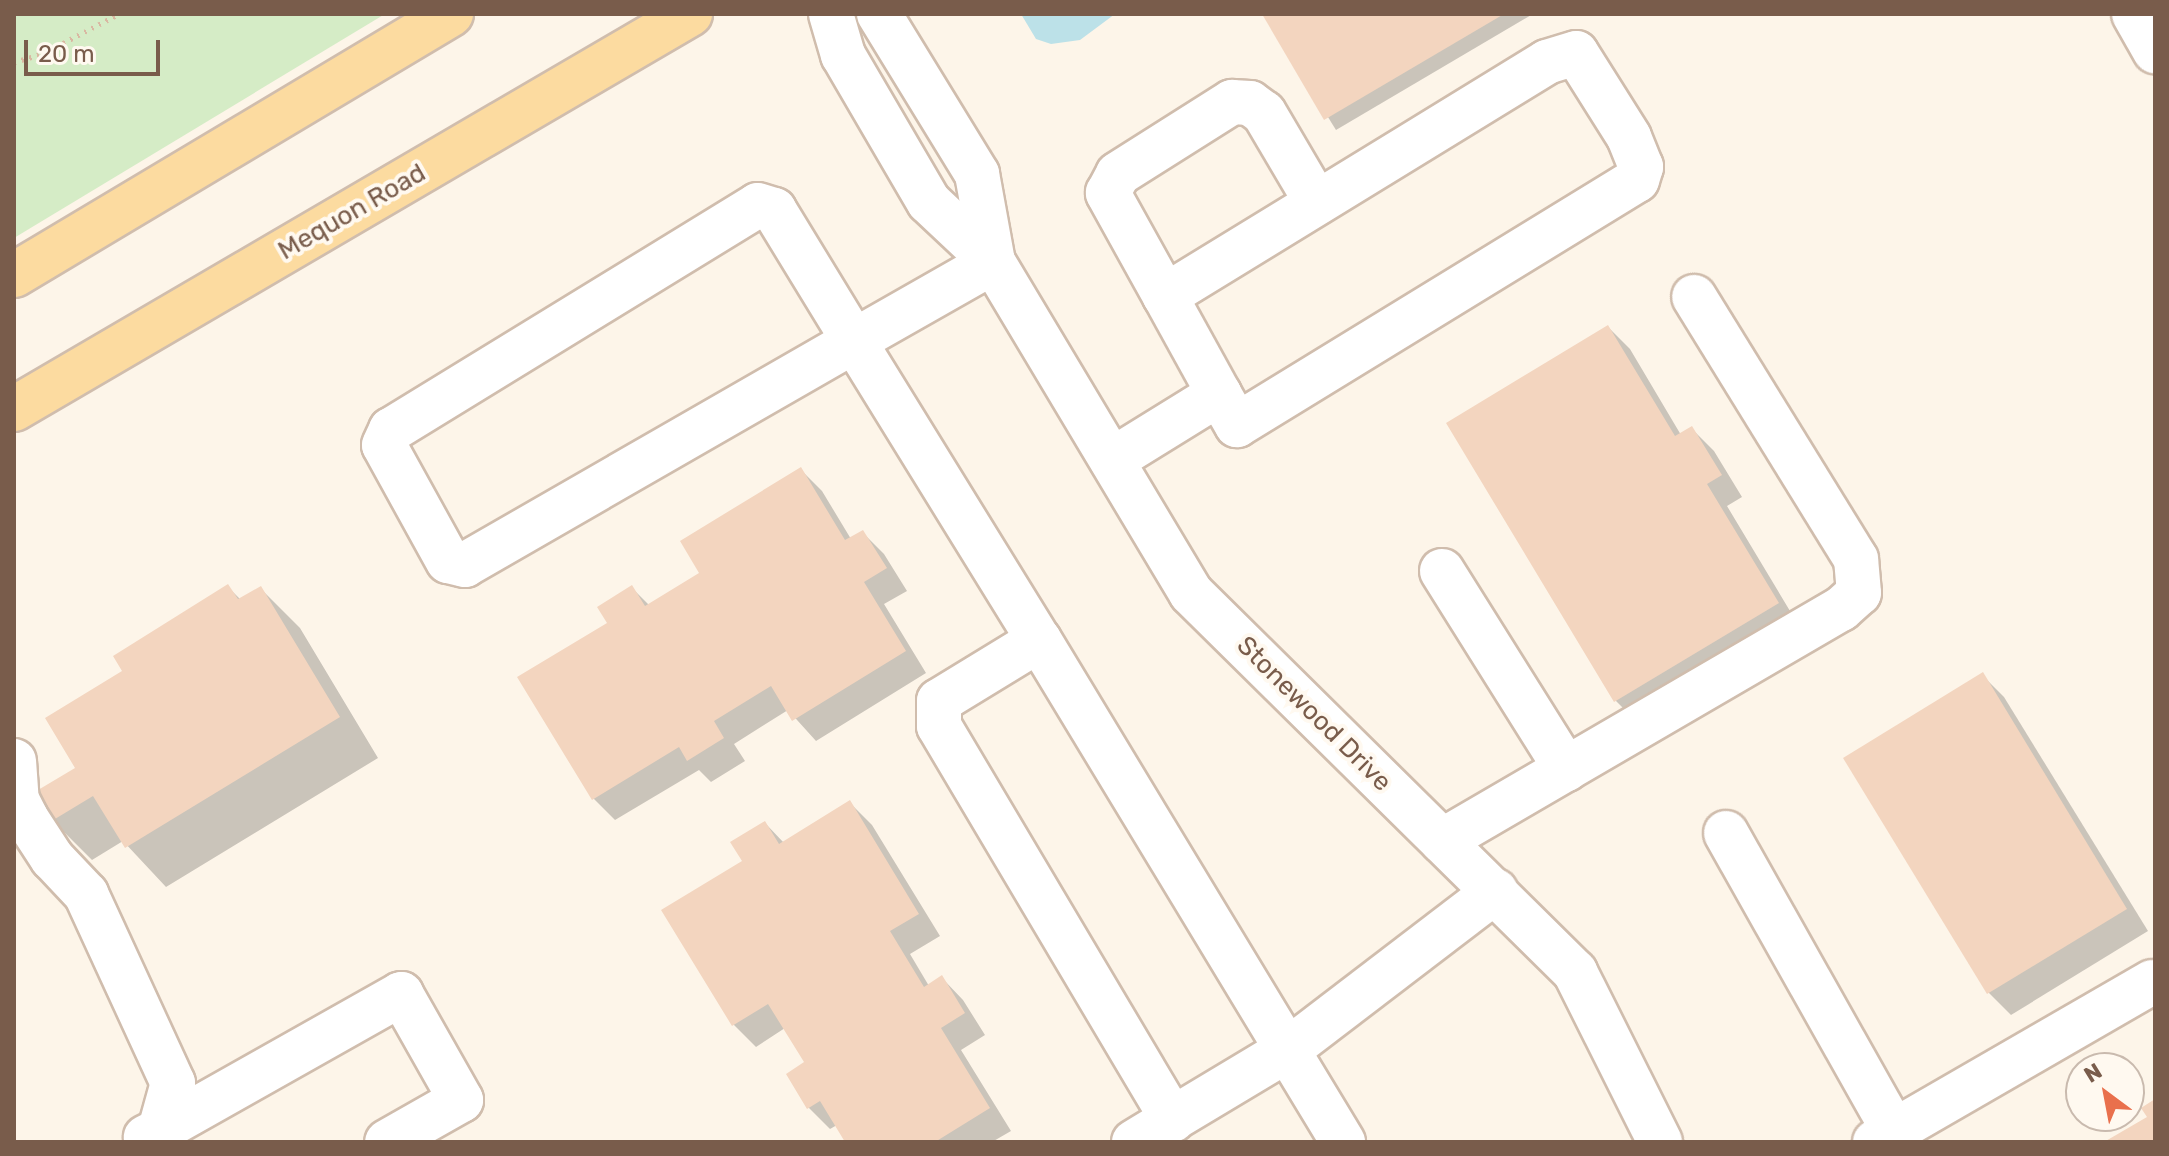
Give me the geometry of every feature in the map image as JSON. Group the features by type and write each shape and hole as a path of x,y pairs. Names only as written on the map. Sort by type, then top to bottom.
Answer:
{"main road":[{"path":"14,275 451,14"},
{"name":"Mequon Road","path":"14,409 690,14"}],"street":[{"name":"Stonewood Drive","path":"831,14 843,55 929,202 993,262 1191,593 1575,972 1660,1142"},
{"name":"Stonewood Drive","path":"879,14 977,174 993,262"},
{"path":"2134,14 2155,51"},
{"path":"1165,296 1317,203 1547,62 1576,53 1641,167 1637,180 1237,425 1219,394 1108,193 1118,174 1232,102 1250,103 1264,113 1317,203"},
{"path":"993,262 854,341 465,565 448,561 384,445 391,430 758,205 774,210 854,341 1039,640 1289,1049 1343,1142"},
{"path":"1442,841 1841,609 1859,593 1856,559 1694,297"},
{"path":"1112,460 1219,394"},
{"path":"1442,571 1566,769"},
{"path":"1039,640 939,701 939,726 1173,1120"},
{"path":"14,761 17,800 52,858 86,894 173,1083 148,1136"},
{"path":"1726,833 1885,1136 2152,982"},
{"path":"1134,1142 1289,1049 1496,891"},
{"path":"148,1136 401,994 461,1100 387,1142"}],"path":[{"path":"14,62 119,14"}],"green space":[{"path":"14,14 385,14 14,238"}],"water":[{"path":"1021,14 1115,14 1080,40 1051,44 1036,39"}],"building":[{"path":"1262,14 1504,14 1324,120"},
{"path":"1608,325 1675,436 1692,426 1722,475 1707,484 1779,603 1614,702 1446,423"},
{"path":"801,467 845,540 863,530 887,568 864,582 906,651 792,721 771,686 714,721 724,738 687,761 679,747 592,800 517,677 607,623 597,607 632,585 645,606 699,573 680,541"},
{"path":"228,584 238,599 261,586 340,717 125,848 93,796 50,822 33,793 75,768 45,718 122,671 113,656"},
{"path":"1983,672 2127,909 1987,994 1843,758"},
{"path":"850,800 919,914 890,931 924,987 942,975 965,1013 941,1028 990,1108 935,1142 845,1142 820,1101 807,1109 786,1074 804,1062 768,1004 732,1026 661,910 742,861 730,842 765,821 779,844"},
{"path":"2155,1099 2155,1142 2104,1142 2121,1132 2145,1132 2145,1105"}]}
